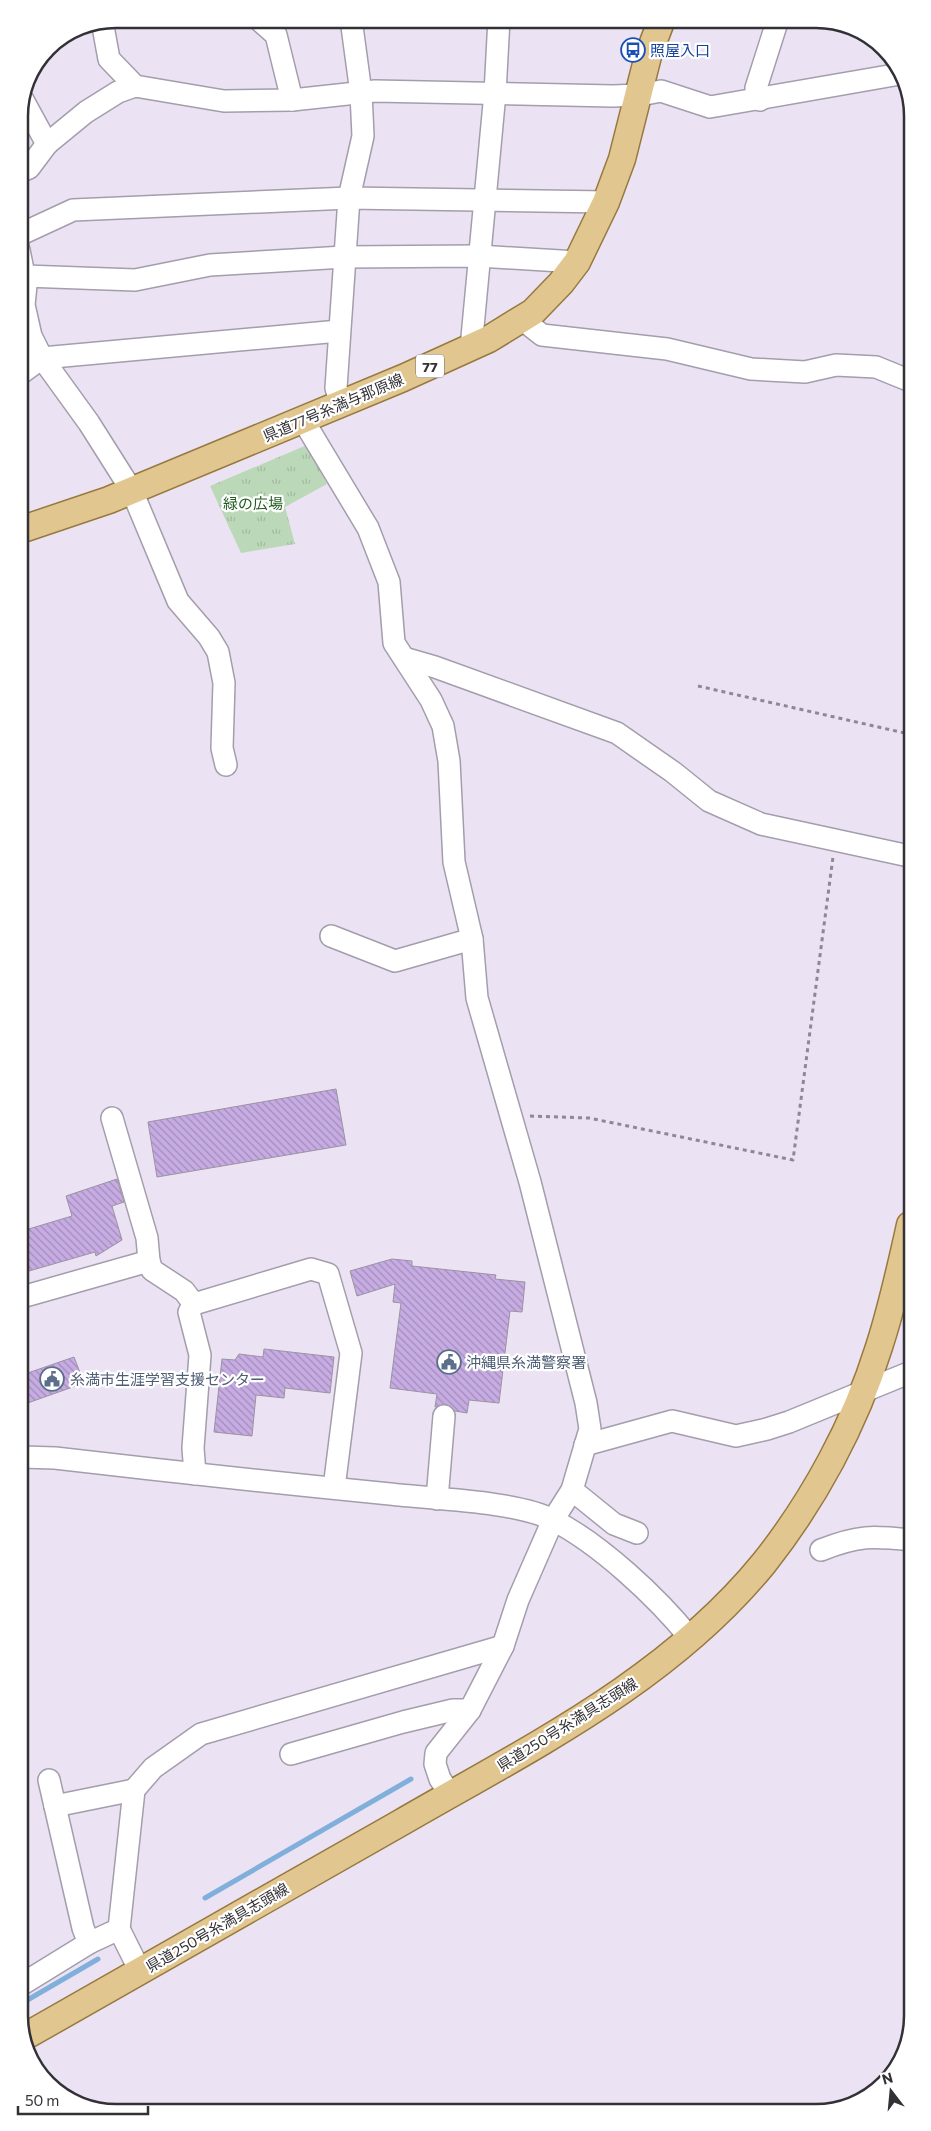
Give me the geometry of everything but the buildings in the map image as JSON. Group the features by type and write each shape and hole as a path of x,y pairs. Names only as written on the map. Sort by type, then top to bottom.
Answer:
{"main road":[{"name":"県道77号糸満与那原線","path":"28,527 132,491 303,420 471,348 523,320 561,283 577,262 606,202 622,159 640,95 648,56 659,28"},
{"name":"県道250号糸満具志頭線","path":"29,2035 551,1737 637,1681 710,1622 756,1572 785,1535 827,1468 863,1391 879,1348 904,1249"}],"street":[{"path":"103,28 110,59 135,86"},
{"path":"268,28 276,35 292,100"},
{"path":"341,404 336,388 344,257 349,198 363,136 362,92 352,28"},
{"path":"471,348 495,93 499,28"},
{"path":"760,100 756,88 775,28"},
{"path":"28,168 47,144 86,112 118,92 135,86 224,101 292,100 362,92 640,95 661,91 710,107 760,100 893,75"},
{"path":"28,109 47,144"},
{"path":"28,231 73,210 349,198 606,202"},
{"path":"28,276 136,280 210,265 344,257 480,256 577,262"},
{"path":"523,320 542,335 667,349 750,369 805,372 836,365 876,367 904,378"},
{"path":"28,326 42,358 89,423 132,491 178,600 209,637 218,652 224,683 222,748 226,765"},
{"path":"28,368 42,358 339,330"},
{"path":"303,420 368,528 389,582 394,643 431,700 442,726 448,761 454,862 472,939 477,998 512,1115 586,1403 590,1429 572,1490 553,1520 518,1600 503,1646 470,1710 436,1753 435,1764 440,1780 450,1794"},
{"path":"404,658 435,667 617,733 673,772 708,801 761,824 904,855"},
{"path":"331,936 395,961 472,939"},
{"path":"112,1118 146,1238 152,1270 184,1291 194,1304"},
{"path":"28,1295 149,1261"},
{"path":"195,1474 193,1448 200,1355 189,1312 194,1304 311,1269 328,1274 351,1352 334,1488"},
{"path":"585,1445 672,1421 736,1436 789,1422 904,1374"},
{"path":"437,1499 444,1416"},
{"path":"28,1457 502,1506 553,1520 606,1556 644,1590 690,1638"},
{"path":"572,1490 614,1524 637,1533"},
{"path":"821,1550 842,1542 868,1536 904,1539"},
{"path":"140,1971 119,1929 134,1790 153,1768 201,1734 503,1646"},
{"path":"291,1754 453,1710 470,1710"},
{"path":"49,1780 89,1943"},
{"path":"55,1806 134,1790"},
{"path":"28,1980 89,1943 119,1929"}],"path":[{"path":"698,686 904,733"},
{"path":"512,1115 589,1118 793,1160 836,839"}],"green space":[{"name":"緑の広場","path":"307,445 327,484 285,507 295,544 241,553 210,486"}],"waterway":[{"path":"205,1898 411,1779"},
{"path":"28,2000 98,1959"}],"place":[{"name":"照屋入口","path":"633,50"},
{"name":"沖縄県糸満警察署","path":"449,1362"},
{"name":"糸満市生涯学習支援センター","path":"52,1379"}]}
